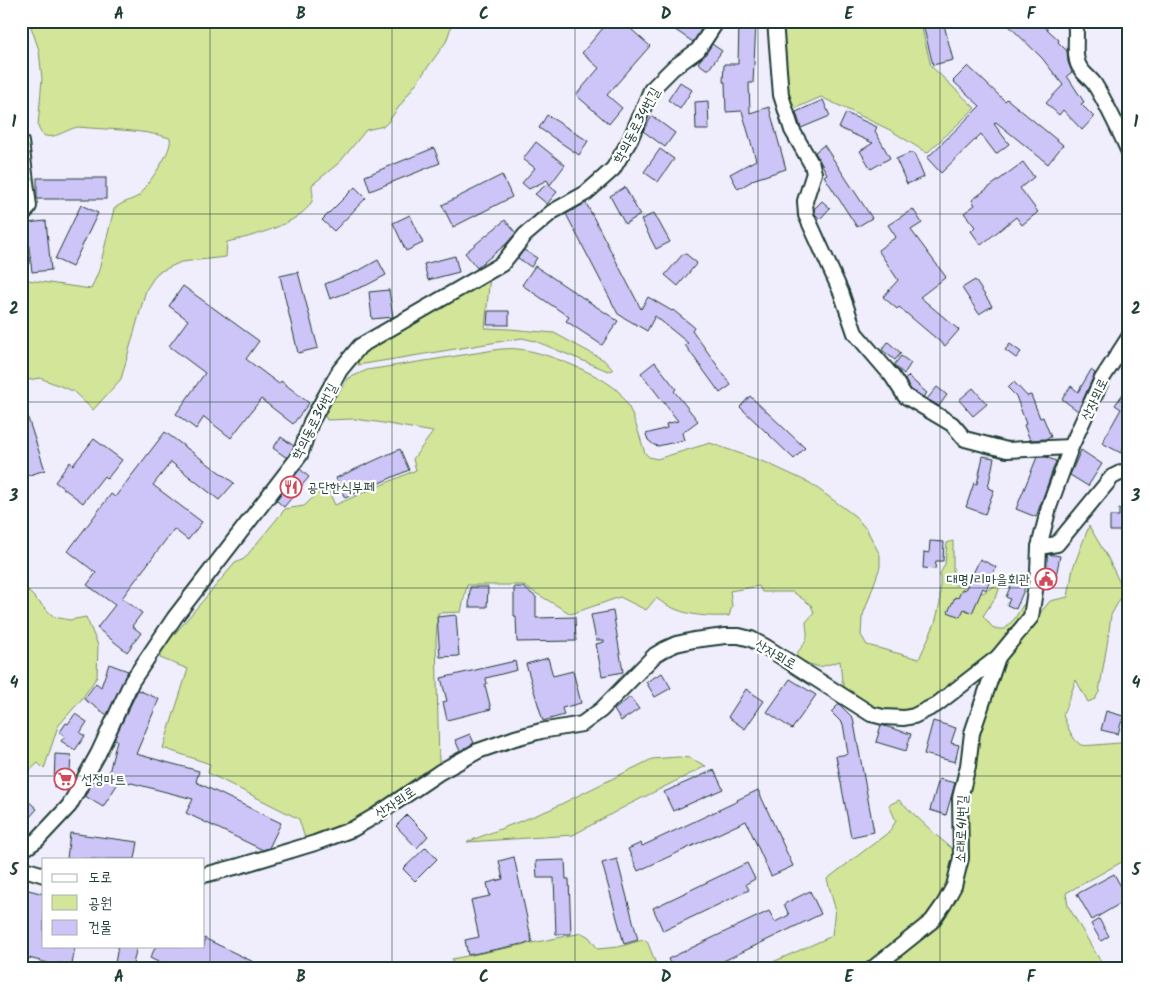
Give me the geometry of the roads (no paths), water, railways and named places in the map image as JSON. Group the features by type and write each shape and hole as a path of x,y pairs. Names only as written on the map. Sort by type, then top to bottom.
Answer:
{"street":[{"name":"학의동로34번길","path":"21,851 37,840 69,806 98,754 132,682 176,617 300,455 311,422 340,370 360,346 502,264 525,235 552,212 586,193 603,178 612,169 630,140 651,90 673,68 698,50 717,21"},
{"path":"775,21 781,95 792,130 814,173 805,201 806,215 841,292 855,333 892,376 905,396 952,424 965,439 1007,450 1071,447"},
{"path":"1075,21 1077,63 1083,74 1094,84 1129,152"},
{"path":"21,142 29,206 21,214"},
{"name":"산자뫼로","path":"205,875 315,843 353,829 440,772 478,751 541,731 582,724 601,710 655,655 676,644 725,636 751,639 780,655 871,714 894,718 914,716 931,708 947,698 998,657 1031,617 1038,571 1039,547 1049,507 1071,447 1102,379 1129,337"},
{"path":"1039,547 1057,544 1112,477 1122,472 1129,472"},
{"name":"소래로41번길","path":"872,969 932,921 954,886 961,858 960,798 968,766 972,733 998,657"},
{"path":"21,868 42,874"}],"place":[{"name":"공단한식부페","path":"291,487"},
{"name":"대명1리마을회관","path":"1046,579"},
{"name":"선정마트","path":"65,779"}]}
